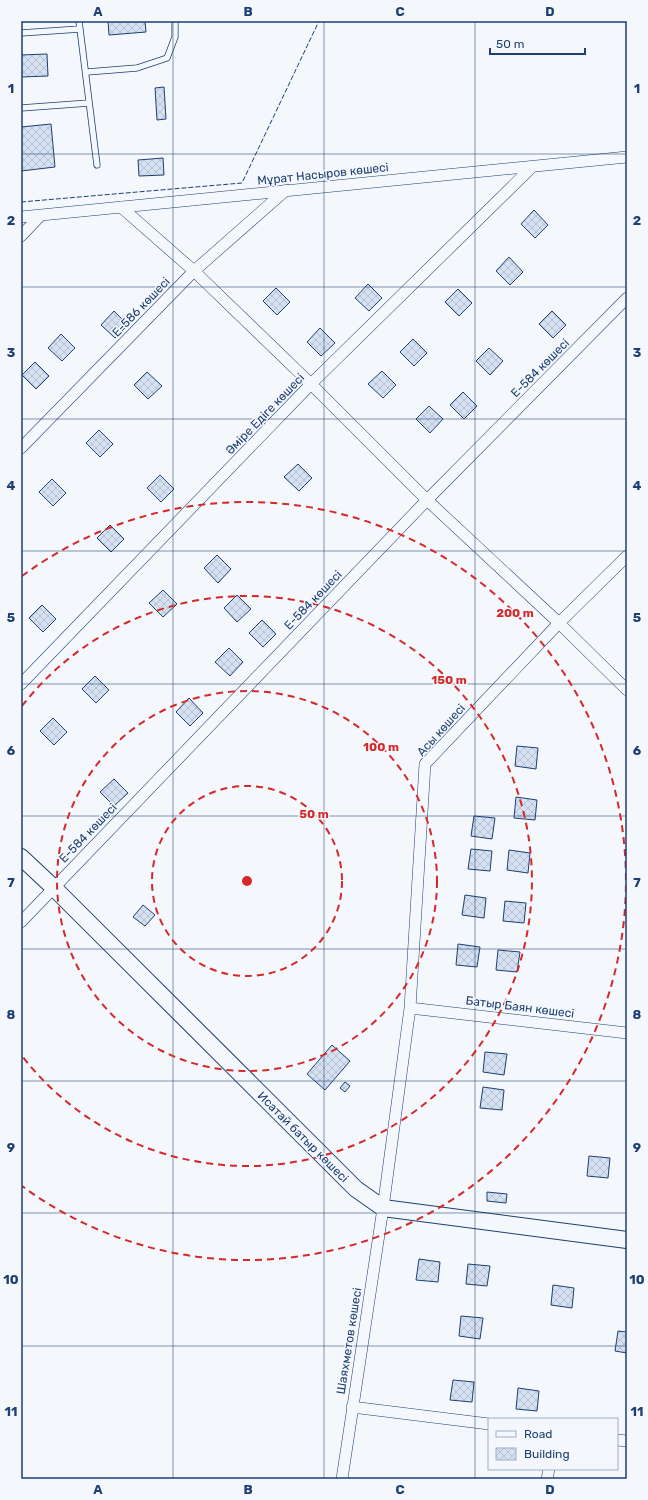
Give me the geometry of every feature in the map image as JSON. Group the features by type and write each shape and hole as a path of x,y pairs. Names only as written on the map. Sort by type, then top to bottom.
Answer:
{"street":[{"name":"Мұрат Насыров көшесі","path":"21,217 627,157"},
{"name":"Әміре Едіге көшесі","path":"21,684 311,384 532,167"},
{"name":"Е-586 көшесі","path":"21,448 194,271 286,190"},
{"path":"121,207 194,271 311,384 427,500 559,623 627,690"},
{"path":"21,236 42,215"},
{"name":"Е-584 көшесі","path":"21,922 53,887 427,500 627,298"},
{"name":"Асы көшесі","path":"383,1208 410,1008 425,764 559,623 627,556"},
{"name":"Исатай батыр көшесі","path":"21,858 53,887 356,1189 383,1208 627,1240"},
{"name":"Батыр Баян көшесі","path":"410,1008 627,1033"},
{"name":"Шаяхметов көшесі","path":"342,1479 383,1208"},
{"path":"352,1407 488,1424"}],"lane":[{"path":"79,21 97,165"},
{"path":"86,72 137,68 167,58 175,37 175,21"},
{"path":"21,33 80,29"},
{"path":"21,108 89,103"}],"building":[{"path":"108,21 145,21 146,32 109,35"},
{"path":"47,54 48,76 21,77 21,55"},
{"path":"164,87 166,119 157,120 155,88"},
{"path":"51,124 55,167 21,171 21,127"},
{"path":"163,158 164,175 139,176 138,160"},
{"path":"534,210 548,225 535,238 521,224"},
{"path":"509,257 523,272 510,285 496,271"},
{"path":"368,284 382,298 369,311 355,298"},
{"path":"276,288 290,302 277,315 263,301"},
{"path":"458,289 472,303 459,316 445,302"},
{"path":"114,311 128,325 115,338 101,325"},
{"path":"552,311 566,325 553,338 539,324"},
{"path":"320,328 335,343 321,356 307,342"},
{"path":"61,334 75,348 62,361 48,348"},
{"path":"413,339 427,353 414,366 400,352"},
{"path":"489,348 503,361 490,375 476,361"},
{"path":"35,362 49,376 36,389 22,375"},
{"path":"382,371 396,385 383,398 368,384"},
{"path":"147,372 162,386 148,399 134,385"},
{"path":"463,392 477,406 464,419 450,405"},
{"path":"429,406 443,419 430,433 416,419"},
{"path":"99,430 113,444 100,457 86,443"},
{"path":"298,464 312,478 299,491 284,477"},
{"path":"160,475 174,489 161,502 147,488"},
{"path":"52,479 66,493 53,506 39,492"},
{"path":"110,525 124,539 111,552 97,538"},
{"path":"217,555 231,569 218,583 204,568"},
{"path":"163,590 177,604 163,617 149,603"},
{"path":"237,595 251,609 237,622 224,608"},
{"path":"42,605 56,619 43,632 29,618"},
{"path":"262,620 276,634 263,647 249,633"},
{"path":"229,648 243,662 230,676 215,662"},
{"path":"95,676 109,690 96,703 82,689"},
{"path":"189,698 203,713 190,726 176,712"},
{"path":"53,718 67,732 54,745 40,731"},
{"path":"517,746 538,748 536,769 515,766"},
{"path":"114,779 128,793 114,806 100,792"},
{"path":"516,797 537,800 535,820 514,818"},
{"path":"474,816 495,818 492,839 471,836"},
{"path":"471,849 492,851 490,871 468,869"},
{"path":"509,850 530,853 528,873 507,870"},
{"path":"465,895 486,898 484,918 462,915"},
{"path":"505,901 526,903 524,923 503,921"},
{"path":"143,905 155,915 145,926 133,917"},
{"path":"458,944 480,947 477,967 456,965"},
{"path":"498,950 520,952 517,972 496,970"},
{"path":"332,1045 350,1061 325,1090 307,1074"},
{"path":"485,1052 507,1054 504,1075 483,1072"},
{"path":"345,1082 350,1086 345,1092 340,1088"},
{"path":"483,1087 504,1090 502,1110 480,1108"},
{"path":"589,1156 610,1158 608,1178 587,1176"},
{"path":"487,1192 507,1194 506,1203 487,1201"},
{"path":"419,1259 440,1262 438,1282 416,1280"},
{"path":"468,1264 490,1266 487,1286 466,1284"},
{"path":"553,1285 574,1288 572,1308 551,1305"},
{"path":"461,1316 483,1318 480,1339 459,1336"},
{"path":"618,1331 627,1332 627,1353 615,1351"},
{"path":"453,1380 474,1382 472,1402 450,1400"},
{"path":"518,1388 539,1391 537,1411 516,1409"}],"fence":[{"path":"21,202 242,183 319,21"}]}
